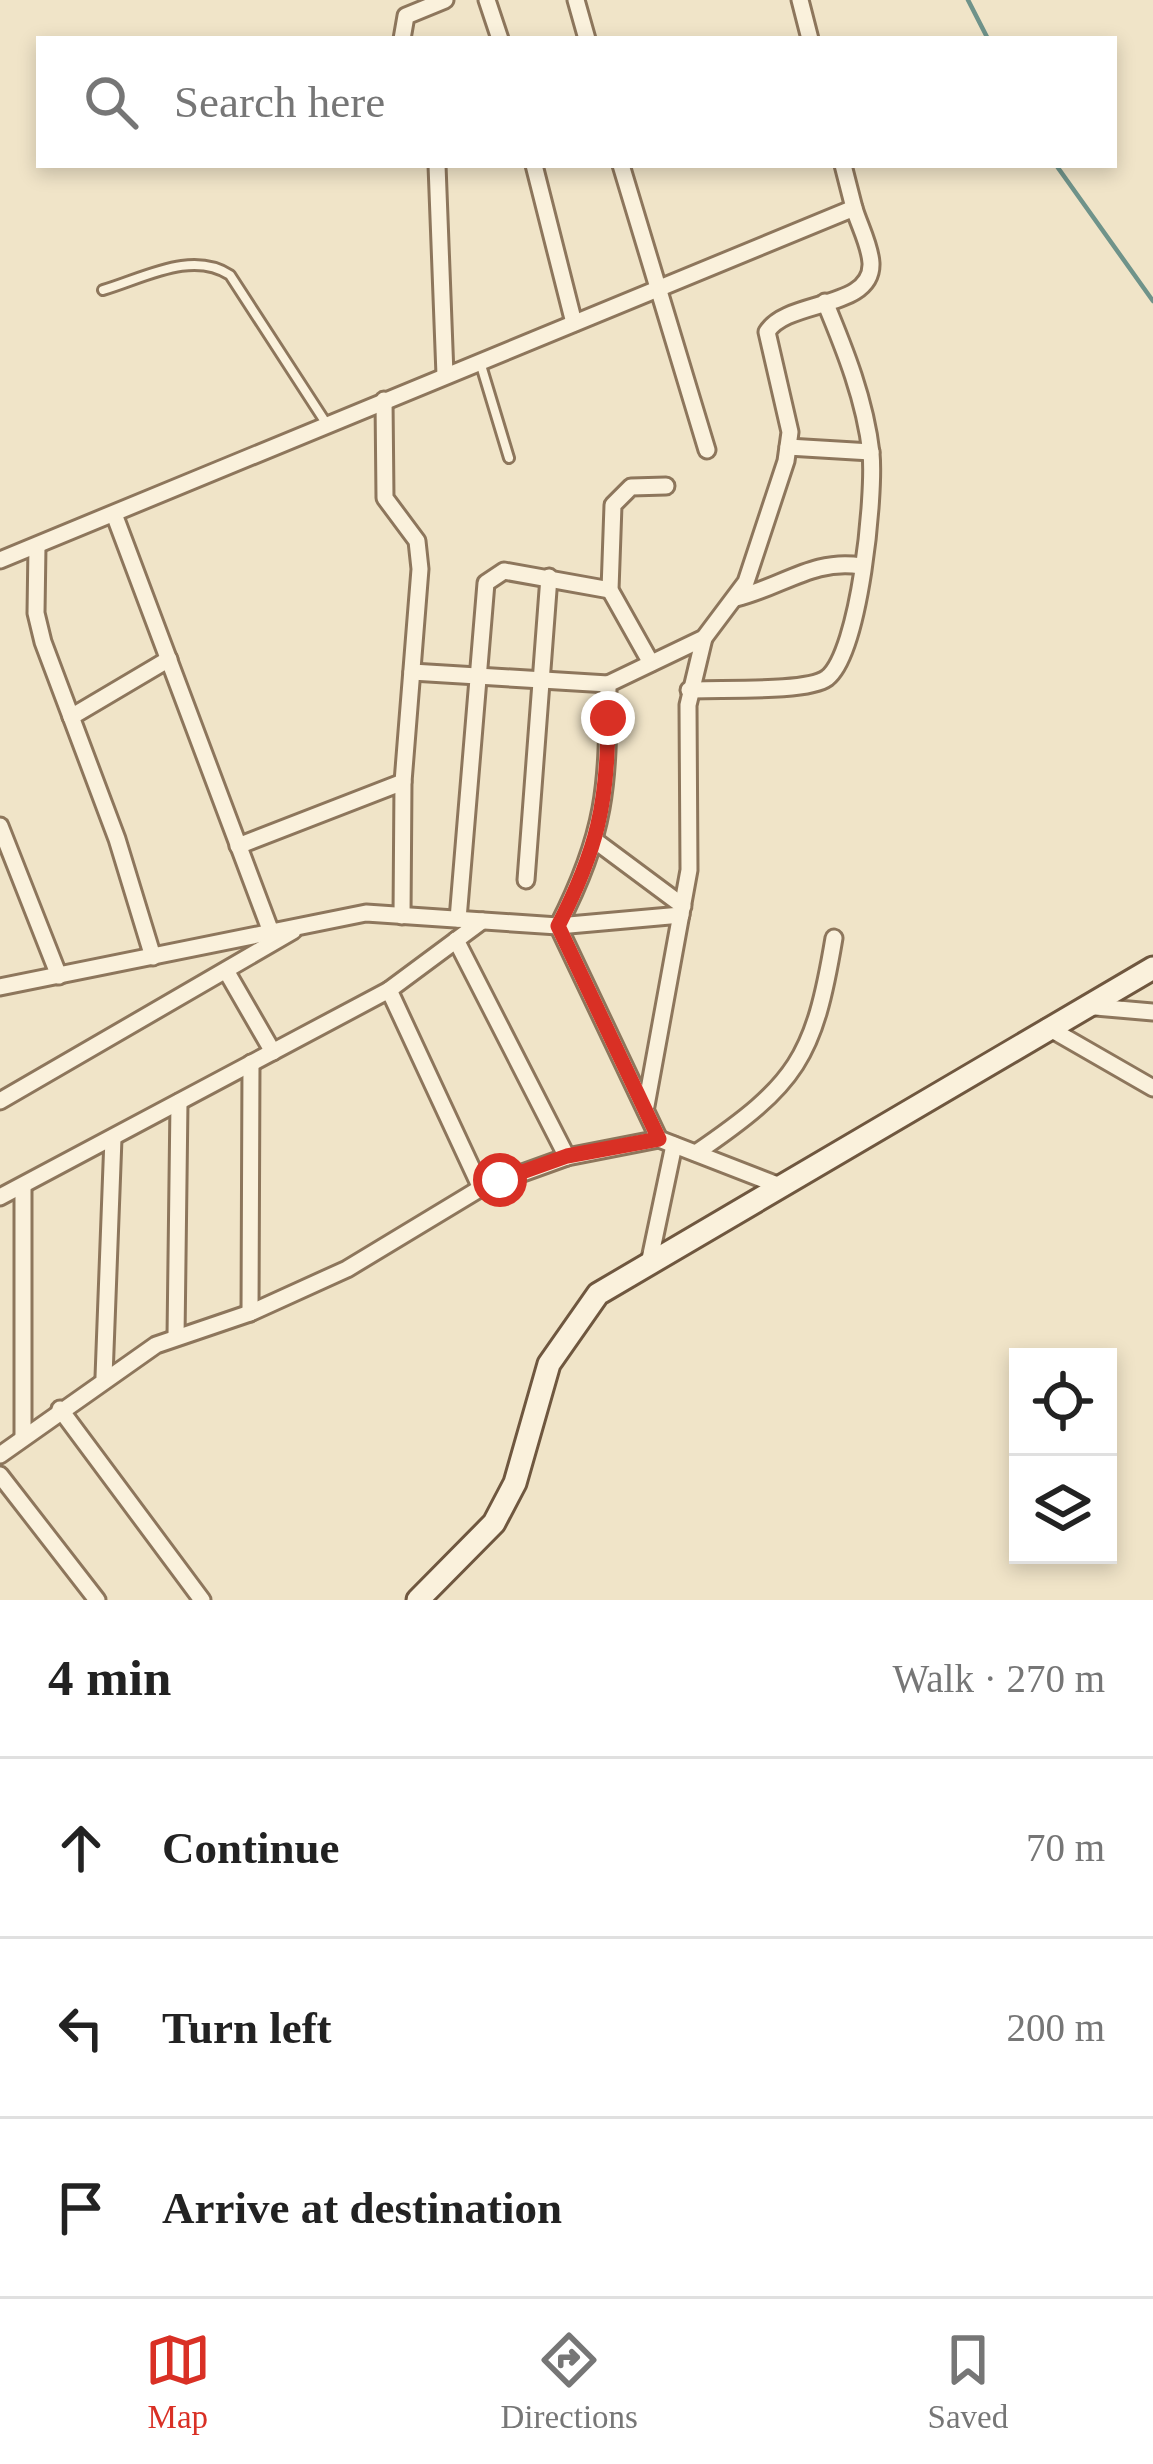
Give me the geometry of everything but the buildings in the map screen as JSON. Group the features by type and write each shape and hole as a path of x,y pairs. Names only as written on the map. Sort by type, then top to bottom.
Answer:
{"street":[{"path":"403,36 406,16 445,0"},
{"path":"487,0 499,36"},
{"path":"576,0 586,36"},
{"path":"800,0 809,36"},
{"path":"437,168 445,375"},
{"path":"535,168 574,323"},
{"path":"622,168 707,450"},
{"path":"646,1108 682,910 692,815 689,689 704,638 736,598 788,447 788,416 767,332 780,317 855,292 870,270 844,168"},
{"path":"0,560 854,208"},
{"path":"689,689 815,684 826,679 842,656 871,500 871,452 850,365 825,302"},
{"path":"384,400 385,498 417,542 420,569 403,782 402,916"},
{"path":"788,447 871,452"},
{"path":"651,663 610,590 618,495 631,487 666,486"},
{"path":"114,514 271,932"},
{"path":"37,546 36,613 153,957"},
{"path":"736,598 766,591 824,562 861,566"},
{"path":"458,920 475,676 490,576 504,571 610,590"},
{"path":"526,880 537,680 549,577"},
{"path":"412,672 608,684 704,638"},
{"path":"71,717 169,659"},
{"path":"558,926 597,842 608,784 608,684"},
{"path":"238,846 403,782"},
{"path":"0,826 59,976"},
{"path":"597,842 682,910"},
{"path":"0,987 366,913 558,926 682,910"},
{"path":"0,1197 388,990 482,921"},
{"path":"558,926 667,1142 650,1259"},
{"path":"0,1101 228,974 301,927"},
{"path":"696,1154 772,1098 799,1065 822,1011 834,938"},
{"path":"456,940 567,1156"},
{"path":"418,1600 494,1522 514,1483 548,1364 598,1294 650,1259 1153,968"},
{"path":"228,974 273,1052"},
{"path":"388,990 481,1188"},
{"path":"1084,1006 1153,1012"},
{"path":"1047,1027 1153,1088"},
{"path":"250,1313 251,1064"},
{"path":"176,1337 179,1102"},
{"path":"104,1377 112,1138"},
{"path":"0,1456 104,1377 176,1337 250,1313 347,1269 481,1188 567,1156 667,1142 780,1186"},
{"path":"23,1186 23,1437"},
{"path":"60,1409 202,1600"},
{"path":"0,1475 97,1600"}],"lane":[{"path":"104,290 197,261 214,264 230,274 326,424"},
{"path":"480,361 509,458"}],"waterway":[{"path":"968,0 986,36"},
{"path":"1058,168 1153,301"}],"route":[{"path":"500,1180 567,1156 659,1139 558,926 600,831 608,784 608,718"}]}
